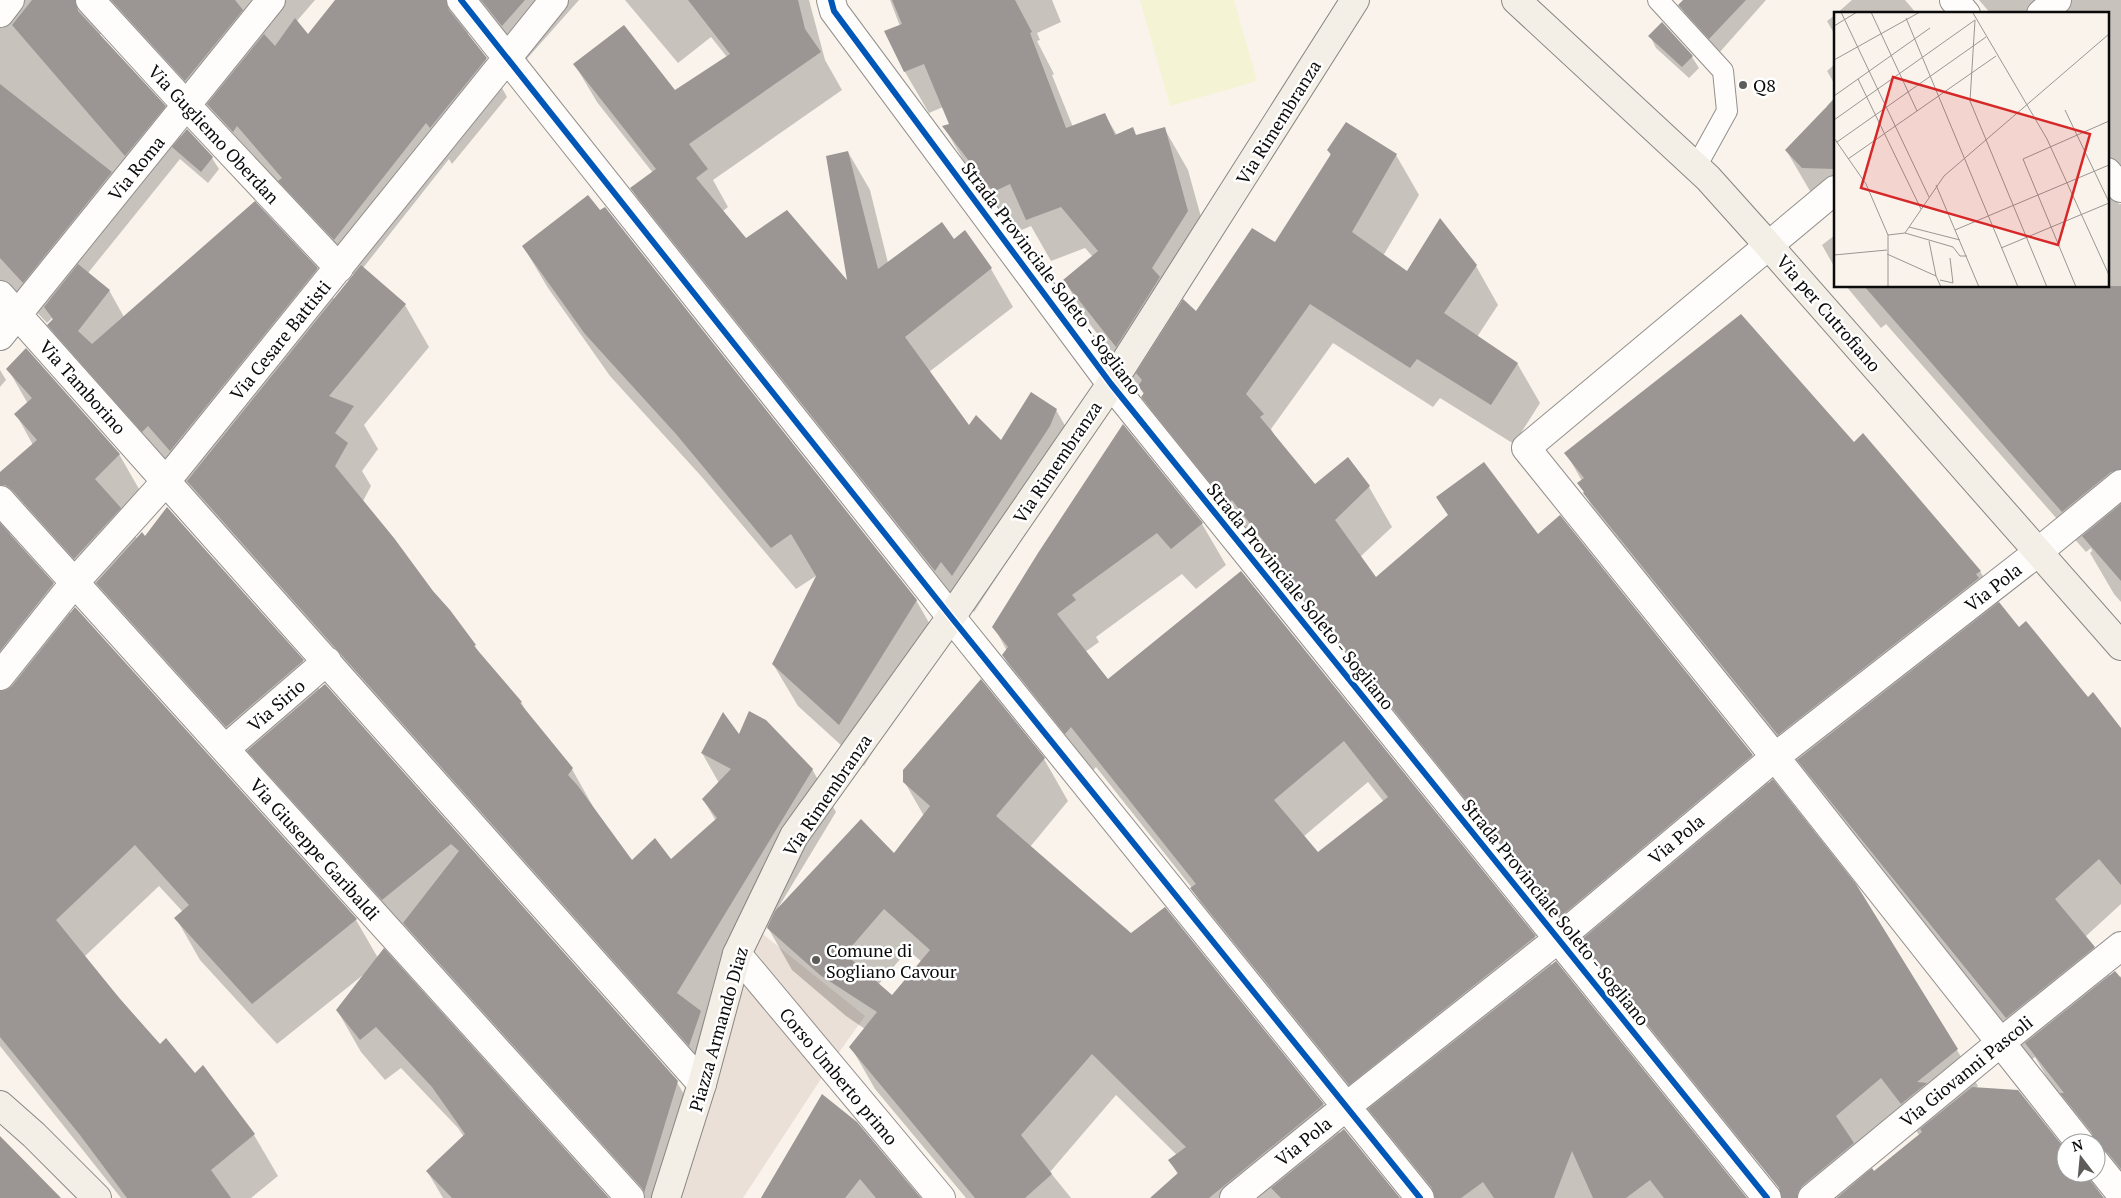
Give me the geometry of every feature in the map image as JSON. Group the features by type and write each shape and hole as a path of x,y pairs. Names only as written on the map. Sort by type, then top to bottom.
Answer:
{"street":[{"path":"0,13 10,0"},
{"name":"Via Gugliemo Oberdan","path":"90,0 186,106 339,268"},
{"name":"Via Roma","path":"0,336 9,304 186,106 272,0"},
{"path":"461,0 952,617 1420,1198"},
{"name":"Via Cesare Battisti","path":"0,676 75,582 166,480 508,60 554,0"},
{"name":"Strada Provinciale Soleto - Sogliano","path":"831,0 834,11 1111,384 1768,1198"},
{"name":"Via Rimembranza","path":"780,865 794,836 952,617 1111,384 1355,0"},
{"path":"1954,0 1964,12"},
{"path":"2043,12 2057,0"},
{"name":"Via per Cutrofiano","path":"1519,1 1696,167 1769,246 2121,646"},
{"path":"2108,173 2121,188"},
{"path":"1834,191 1526,448 1775,757 2072,1133"},
{"name":"Via Tamborino","path":"9,304 702,1084"},
{"name":"Via Pola","path":"1234,1198 1558,938 1775,757 2038,552 2121,484"},
{"name":"Via Giuseppe Garibaldi","path":"0,500 630,1198"},
{"name":"Via Sirio","path":"225,749 327,661"},
{"name":"Piazza Armando Diaz","path":"666,1198 702,1084 737,954 780,865"},
{"name":"Via Giovanni Pascoli","path":"1812,1198 2121,946"},
{"name":"Corso Umberto primo","path":"737,954 940,1198"},
{"path":"0,1105 34,1135 97,1198"},
{"path":"2106,1175 2121,1194"}],"lane":[{"path":"1658,0 1723,72 1727,111 1696,167"}],"green space":[{"path":"1140,0 1234,0 1257,81 1170,106"}],"shaded area":[{"path":"744,919 865,1016 830,1065 743,1198 653,1198 721,959"}],"building":[{"path":"32,0 75,0 78,11 166,106 125,156 12,25"},
{"path":"111,0 235,0 243,10 185,81"},
{"path":"335,0 446,0 449,10 487,58 430,128 426,123 334,240 278,181 282,178 237,126 233,132 207,104 264,34 275,46 295,18 308,34"},
{"path":"481,0 525,0 502,26"},
{"path":"688,0 798,0 805,29 821,52 689,144 708,169 696,178 746,238 787,210 847,280 826,156 848,151 878,269 942,222 954,239 965,230 992,268 905,337 969,425 976,415 1001,440 1031,392 1057,409 1050,426 952,576 941,562 935,571 630,188 656,169 573,64 624,25 675,90 730,54"},
{"path":"892,0 1015,0 1032,32 1030,33 1066,128 1105,113 1115,135 1133,127 1136,135 1165,127 1188,211 1152,268 1160,277 1116,347 1063,280 1098,251 1061,207 1026,220 1010,184 993,192 942,126 949,124 924,64 904,72 884,31 902,24"},
{"path":"1683,0 1746,0 1709,39 1678,5"},
{"path":"1662,22 1693,56 1682,67 1648,36"},
{"path":"0,84 112,172 23,283 0,258"},
{"path":"1834,99 1834,169 1802,168 1785,150"},
{"path":"1346,122 1397,154 1352,232 1407,271 1440,218 1477,265 1444,313 1518,363 1491,405 1417,359 1410,368 1310,304 1246,394 1264,414 1260,417 1315,484 1348,457 1370,486 1335,520 1376,577 1448,515 1436,497 1484,462 1538,534 1560,515 1753,755 1560,917 1266,551 1269,548 1232,500 1227,504 1141,397 1144,393 1138,386 1142,380 1136,373 1183,299 1196,311 1252,228 1275,242 1331,154 1327,150"},
{"path":"187,129 213,157 201,172 172,147"},
{"path":"588,195 600,210 605,207 917,600 839,725 772,664 816,576 791,534 771,548 676,434 585,334 522,246"},
{"path":"255,201 318,268 170,451 148,426 142,432 47,325 53,319 44,307 78,264 110,290 78,331 92,344"},
{"path":"361,265 406,304 329,396 354,406 335,433 348,443 335,466 450,610 476,645 474,646 522,702 520,703 573,768 568,775 632,860 655,838 671,859 717,818 702,799 731,769 701,753 723,712 739,734 749,711 766,720 813,769 677,993 701,1011 689,1046 187,481"},
{"path":"2108,286 2121,286 2121,469 2111,472 2062,512 1866,288 2108,288"},
{"path":"1741,314 1854,442 1863,433 1981,571 1976,574 1979,578 1778,735 1583,493 1577,483 1584,478 1564,453"},
{"path":"26,348 120,454 95,479 121,508 74,559 12,490 5,485 0,485 0,472 37,440 14,414 32,398 6,369"},
{"path":"1123,424 1203,523 1171,549 1157,533 1072,595 1076,600 1057,614 1108,679 1241,571 1536,936 1349,1085 1190,888 1196,884 1071,727 1065,734 1002,655 1008,647 992,627","holes":["1344,741 1388,797 1318,852 1274,800"]},
{"path":"2121,504 2121,581 2082,536"},
{"path":"167,507 304,660 226,727 96,583 142,532 145,536"},
{"path":"0,523 54,583 0,651"},
{"path":"1999,602 2019,627 2026,621 2088,697 2093,692 2121,728 2121,885 2099,859 2055,899 2095,947 2006,1018 1797,760"},
{"path":"75,607 357,919 252,1004 174,918 189,905 135,845 56,920 120,999 160,1044 166,1038 195,1073 203,1065 255,1134 211,1170 231,1198 127,1198 80,1135 0,1037 0,691 12,686"},
{"path":"981,679 1045,758 996,816 1131,933 1165,907 1324,1104 1209,1198 1150,1198 1178,1173 1168,1160 1186,1147 1092,1054 1021,1135 1052,1174 1025,1198 975,1198 849,1047 877,1012 820,975 767,928 775,911 861,819 894,853 930,806 903,782 903,770","holes":["884,909 930,950 892,995 845,954"]},
{"path":"325,684 678,1081 644,1193 642,1188 403,923 459,851 451,844 382,900 247,751"},
{"path":"1773,779 1856,884 1958,1049 1917,1082 1927,1083 1901,1104 1881,1078 1836,1116 1854,1143 1802,1186 1797,1198 1782,1198 1779,1188 1580,941"},
{"path":"384,948 609,1198 452,1198 426,1171 465,1134 432,1087 376,1027 360,1040 336,1010"},
{"path":"1556,961 1747,1198 1664,1198 1650,1180 1626,1198 1593,1198 1572,1151 1554,1198 1494,1198 1483,1182 1461,1198 1435,1198 1432,1188 1368,1109"},
{"path":"2115,971 2121,978 2121,1169 2106,1152 2106,1133 2092,1133 2060,1093 2064,1093 2025,1043"},
{"path":"1972,1087 2018,1090 2056,1138 2056,1183 2092,1183 2104,1198 1837,1198 1872,1168 1874,1171 1922,1132 1920,1129"},
{"path":"822,1094 857,1122 921,1198 876,1198 860,1179 845,1198 761,1198"},
{"path":"1344,1129 1400,1198 1281,1198 1271,1188"},
{"path":"0,1136 61,1198 0,1198"}],"cycle path":[{"path":"461,0 951,617 1420,1198"},
{"path":"831,0 834,11 1111,384 1767,1198"}],"place":[{"name":"Q8","path":"1743,85"},
{"name":"Comune di Sogliano Cavour","path":"816,960"}]}
